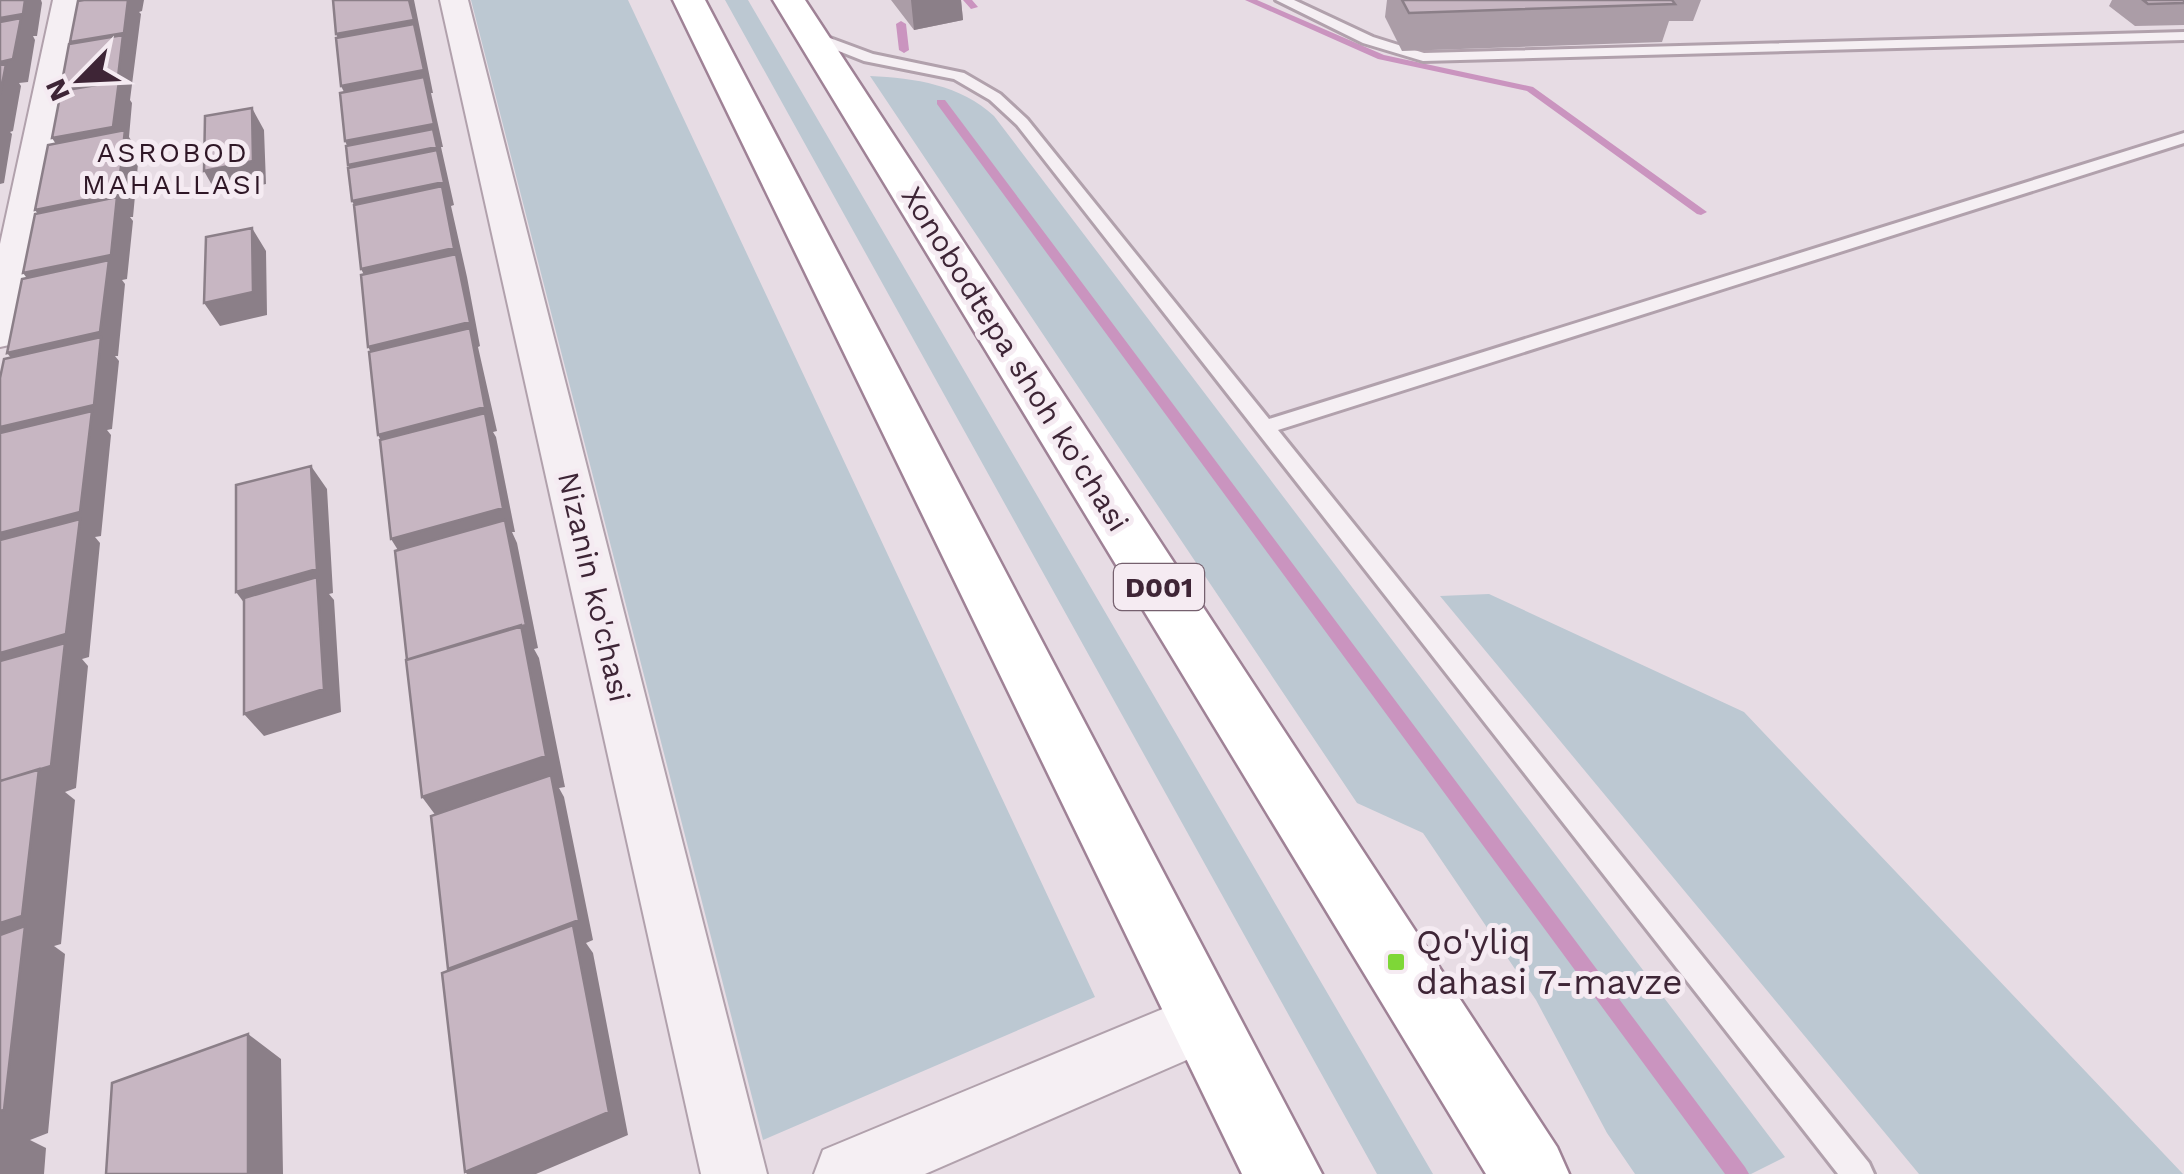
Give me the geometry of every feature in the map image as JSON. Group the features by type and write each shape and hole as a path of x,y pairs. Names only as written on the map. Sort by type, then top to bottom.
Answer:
{"highway":[{"path":"689,0 1283,1174"},
{"name":"Xonobodtepa shoh ko'chasi","path":"800,18 1530,1174"}],"street":[{"path":"0,335 67,0"},
{"name":"Nizanin ko'chasi","path":"454,0 734,1174"},
{"path":"847,1174 939,1156 1206,1021"}],"lane":[{"path":"1283,0 1368,40 1422,58 2184,36"},
{"path":"800,18 870,58 959,76 995,97 1022,122 1858,1174"},
{"path":"1263,428 2184,138"}],"shaded area":[{"path":"471,0 628,0 1095,997 763,1140"},
{"path":"725,0 748,0 1433,1174 1377,1174"},
{"path":"870,76 952,90 994,116 1785,1157 1751,1174 1635,1174 1607,1133 1536,1000 1423,833 1357,803"},
{"path":"1489,594 1744,712 2183,1174 1919,1174 1440,596"}],"building":[{"path":"0,0 25,0 23,14 0,18"},
{"path":"128,0 124,33 70,42 78,1"},
{"path":"333,0 409,0 414,20 336,34"},
{"path":"1402,0 1672,0 1675,4 1409,13"},
{"path":"2143,0 2184,0 2184,3 2148,4"},
{"path":"21,18 13,59 0,62 0,22"},
{"path":"414,24 424,70 341,86 336,38"},
{"path":"123,35 118,77 61,87 69,44"},
{"path":"6,64 0,95 0,65"},
{"path":"424,77 434,124 345,141 340,93"},
{"path":"119,81 113,127 52,138 61,91"},
{"path":"252,108 253,161 204,171 205,116"},
{"path":"433,129 437,147 348,165 346,146"},
{"path":"125,130 118,193 35,210 48,145"},
{"path":"437,150 444,182 352,201 348,168"},
{"path":"442,186 454,248 361,269 354,205"},
{"path":"117,197 111,255 23,273 35,214"},
{"path":"252,228 253,292 204,303 206,237"},
{"path":"456,254 470,322 368,347 361,275"},
{"path":"109,260 100,332 7,353 22,279"},
{"path":"470,328 485,407 378,435 369,352"},
{"path":"101,337 94,405 0,427 4,359"},
{"path":"92,411 80,512 0,533 0,433"},
{"path":"485,413 503,508 391,539 380,440"},
{"path":"311,466 317,569 236,592 236,485"},
{"path":"80,519 66,634 0,653 0,540"},
{"path":"505,520 526,625 407,660 395,551"},
{"path":"317,577 324,689 244,714 244,598"},
{"path":"521,625 546,756 422,797 406,660"},
{"path":"65,643 51,766 0,781 0,661"},
{"path":"39,769 22,916 0,923 0,781"},
{"path":"551,775 579,920 448,969 431,816"},
{"path":"573,925 609,1112 465,1172 442,973"},
{"path":"25,926 4,1110 0,1111 0,935"},
{"path":"248,1034 248,1174 106,1174 112,1083"}],"waterway":[{"path":"967,0 974,7"},
{"path":"1249,0 1381,57 1530,89 1701,212"},
{"path":"901,24 904,50"},
{"path":"941,102 1738,1174"}],"place":[{"name":"Qo'yliq dahasi 7-mavze","path":"1396,962"}],"district":[{"name":"ASROBOD MAHALLASI","path":"173,168"}]}
